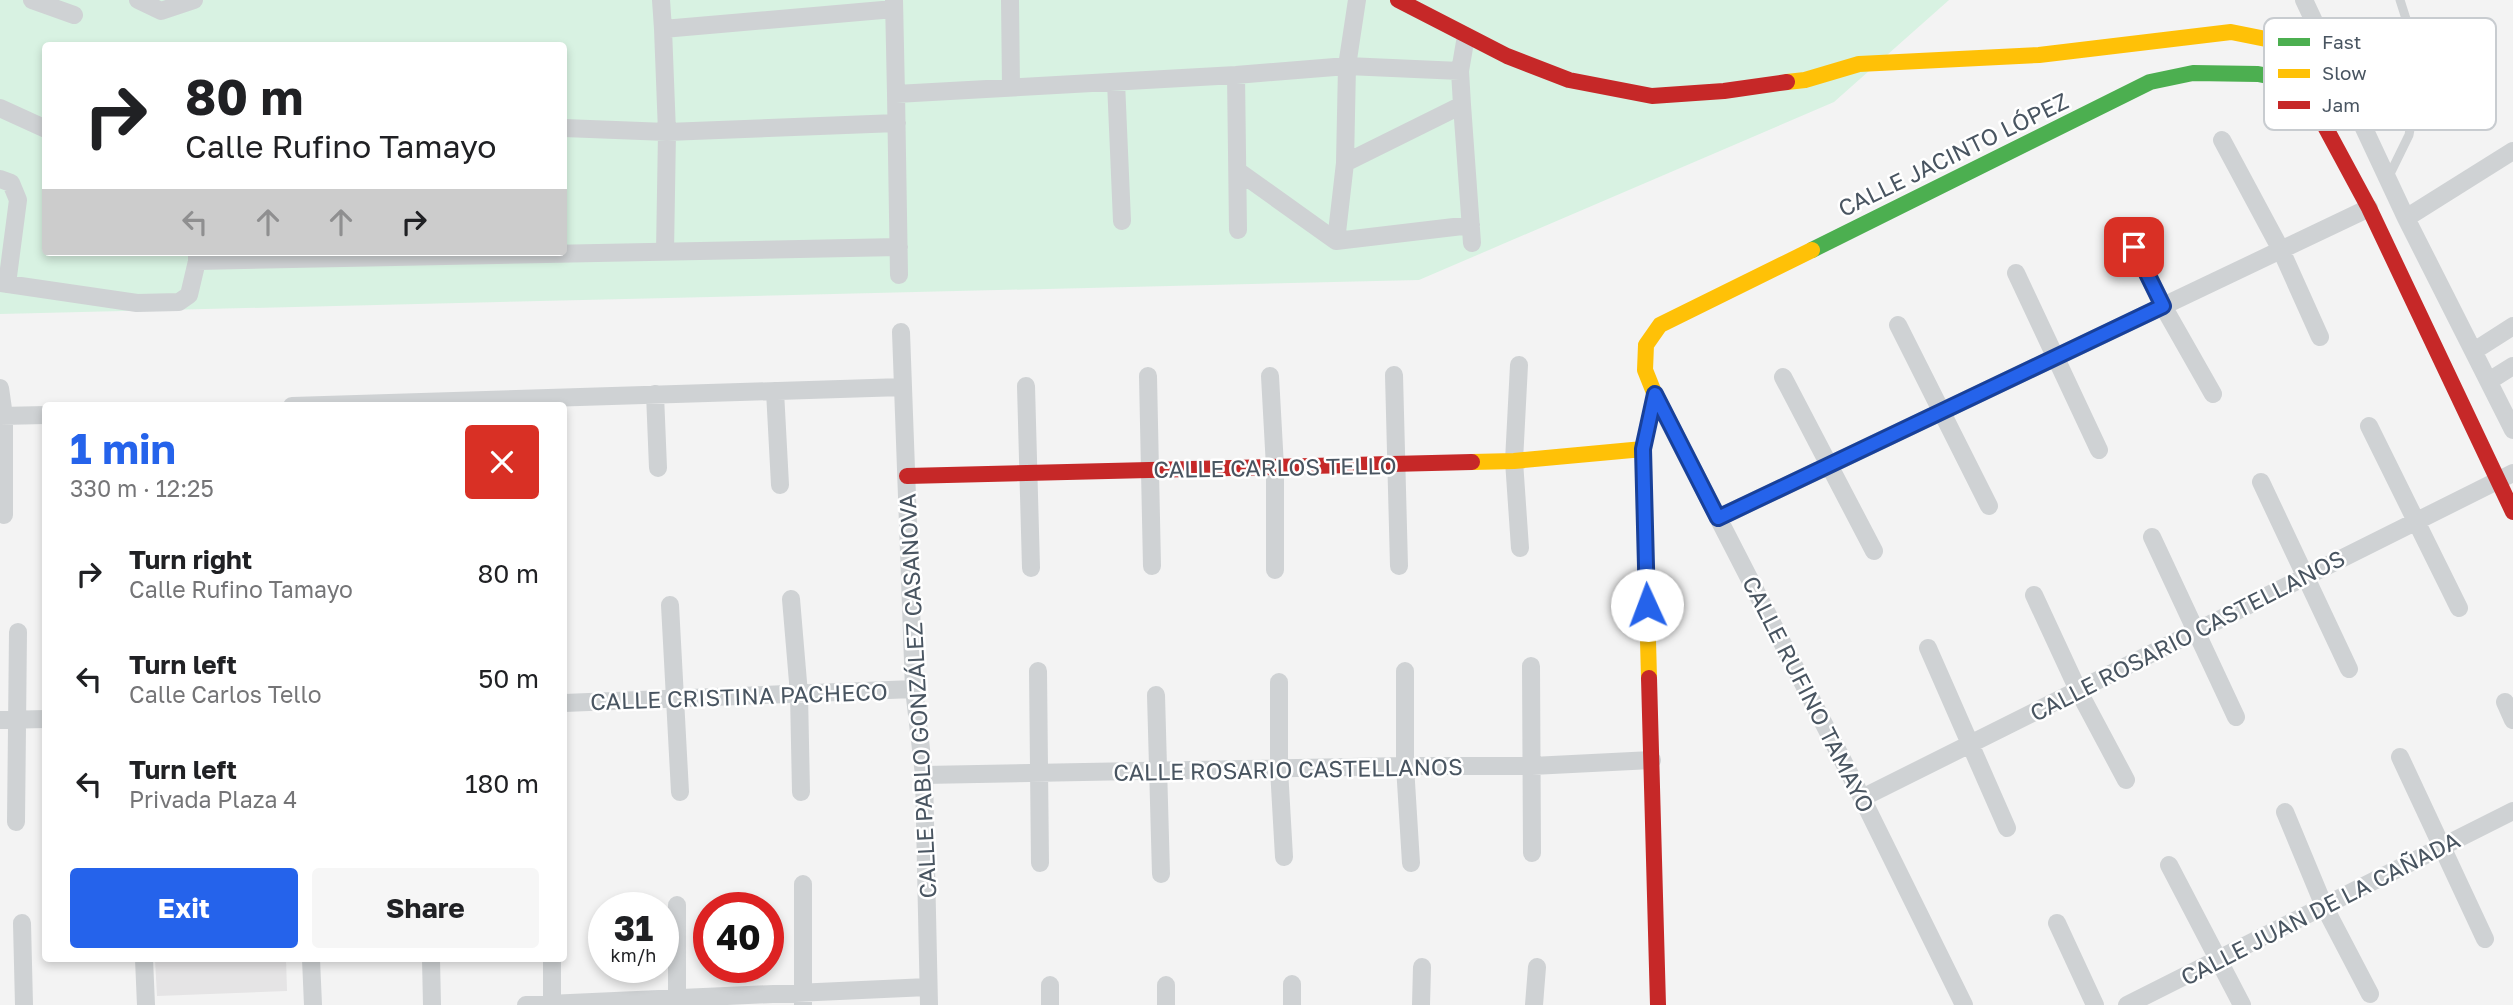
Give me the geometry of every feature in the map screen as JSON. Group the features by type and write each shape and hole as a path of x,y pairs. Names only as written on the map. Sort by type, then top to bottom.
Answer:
{"street":[{"path":"32,0 74,15"},
{"path":"138,0 161,11 194,0"},
{"path":"661,0 667,132 665,252"},
{"path":"1010,0 1012,87"},
{"path":"1336,241 1345,163 1347,66 1357,0"},
{"path":"1398,0 1507,56 1569,80 1652,96 1724,91 1805,80 1859,64 2039,55 2231,32 2264,39"},
{"path":"2304,0 2312,18"},
{"path":"663,29 894,5 899,275"},
{"path":"1238,170 1336,241 1471,234 1460,71 1466,36"},
{"path":"896,93 1236,75 1347,66 1460,71"},
{"name":"CALLE JACINTO LÓPEZ","path":"1655,394 1645,370 1646,345 1660,325 2150,82 2193,74 2264,75"},
{"path":"1236,75 1238,230"},
{"path":"1116,82 1122,221"},
{"path":"1345,163 1462,105"},
{"path":"0,107 42,127"},
{"path":"567,128 667,132 897,123"},
{"path":"2328,130 2505,477 2513,512"},
{"path":"2365,130 2513,430"},
{"path":"2222,140 2281,250 2320,337"},
{"path":"2406,218 2513,151"},
{"path":"0,179 11,183 18,200 4,283 137,303 180,302 189,295 197,257 277,256"},
{"path":"1718,518 2370,208"},
{"path":"2124,227 2163,306 2213,394"},
{"path":"567,253 899,247"},
{"path":"2015,273 2099,450"},
{"path":"1898,325 1989,506"},
{"path":"2474,351 2513,326"},
{"name":"CALLE PABLO GONZÁLEZ CASANOVA","path":"901,332 914,689 924,775 929,996"},
{"path":"1519,365 1514,461 1520,548"},
{"path":"2488,381 2513,366"},
{"path":"1394,375 1399,566"},
{"path":"1148,376 1152,566"},
{"path":"1270,376 1275,467 1275,570"},
{"path":"1783,377 1874,551"},
{"path":"1026,386 1031,568"},
{"path":"539,402 655,394 903,387"},
{"path":"0,388 4,515"},
{"path":"775,391 780,485"},
{"path":"655,394 658,468"},
{"path":"1655,394 1643,449 1658,1005"},
{"name":"CALLE RUFINO TAMAYO","path":"1655,394 1862,798 1961,1002"},
{"path":"2,416 42,415"},
{"path":"2369,426 2459,608"},
{"name":"CALLE CARLOS TELLO","path":"907,476 1514,461 1643,449"},
{"name":"CALLE ROSARIO CASTELLANOS","path":"1862,798 2505,477"},
{"path":"2261,482 2350,669"},
{"path":"2151,537 2236,717"},
{"path":"2034,595 2078,690 2126,780"},
{"path":"791,599 799,694 801,792"},
{"path":"670,605 680,792"},
{"path":"16,822 9,720 18,632"},
{"path":"1927,648 2007,828"},
{"path":"1531,666 1532,853"},
{"path":"1038,671 1040,863"},
{"path":"1405,671 1405,766 1411,863"},
{"path":"1279,682 1279,769 1284,856"},
{"name":"CALLE CRISTINA PACHECO","path":"567,703 914,689"},
{"path":"1156,695 1161,874"},
{"path":"2505,702 2513,720"},
{"path":"9,720 42,719"},
{"path":"2400,757 2485,939"},
{"name":"CALLE ROSARIO CASTELLANOS","path":"924,775 1532,766 1652,760"},
{"name":"CALLE JUAN DE LA CAÑADA","path":"2127,1005 2513,811"},
{"path":"2285,813 2324,906 2370,994"},
{"path":"2169,865 2242,1005"},
{"path":"803,884 803,999"},
{"path":"22,923 24,1005"},
{"path":"2057,923 2095,1005"},
{"path":"144,962 146,1005"},
{"path":"312,962 313,1005"},
{"path":"432,962 432,1005"},
{"path":"552,962 552,1004"},
{"path":"1420,1005 1423,967"},
{"path":"1534,1005 1537,967"},
{"path":"677,983 677,1002"},
{"path":"1050,985 1050,1005"},
{"path":"1166,985 1166,1005"},
{"path":"1292,985 1292,1005"},
{"path":"526,1005 929,996"}],"lane":[{"path":"2400,0 2406,18"},
{"path":"2388,180 2410,130"}],"shaded area":[{"path":"155,962 286,962 287,991 157,996"}],"green space":[{"path":"0,0 1949,0 1834,102 1419,280 0,314"}],"traffic: fast":[{"path":"1812,250 2150,82 2193,73 2264,75"}],"traffic: slow":[{"path":"1787,82 1805,80 1859,64 2039,55 2231,32 2264,39"},
{"path":"1649,678 1643,449 1655,395 1645,370 1646,345 1660,325 1812,250"},
{"path":"1472,462 1514,461 1643,449"}],"traffic: jam":[{"path":"1398,0 1507,56 1569,80 1652,96 1724,91 1787,82"},
{"path":"2327,130 2369,208 2513,512"},
{"path":"907,476 1472,462"},
{"path":"1649,678 1658,1005"}],"route":[{"path":"1647,605 1643,449 1655,394 1718,518 2163,306 2134,247"}]}
